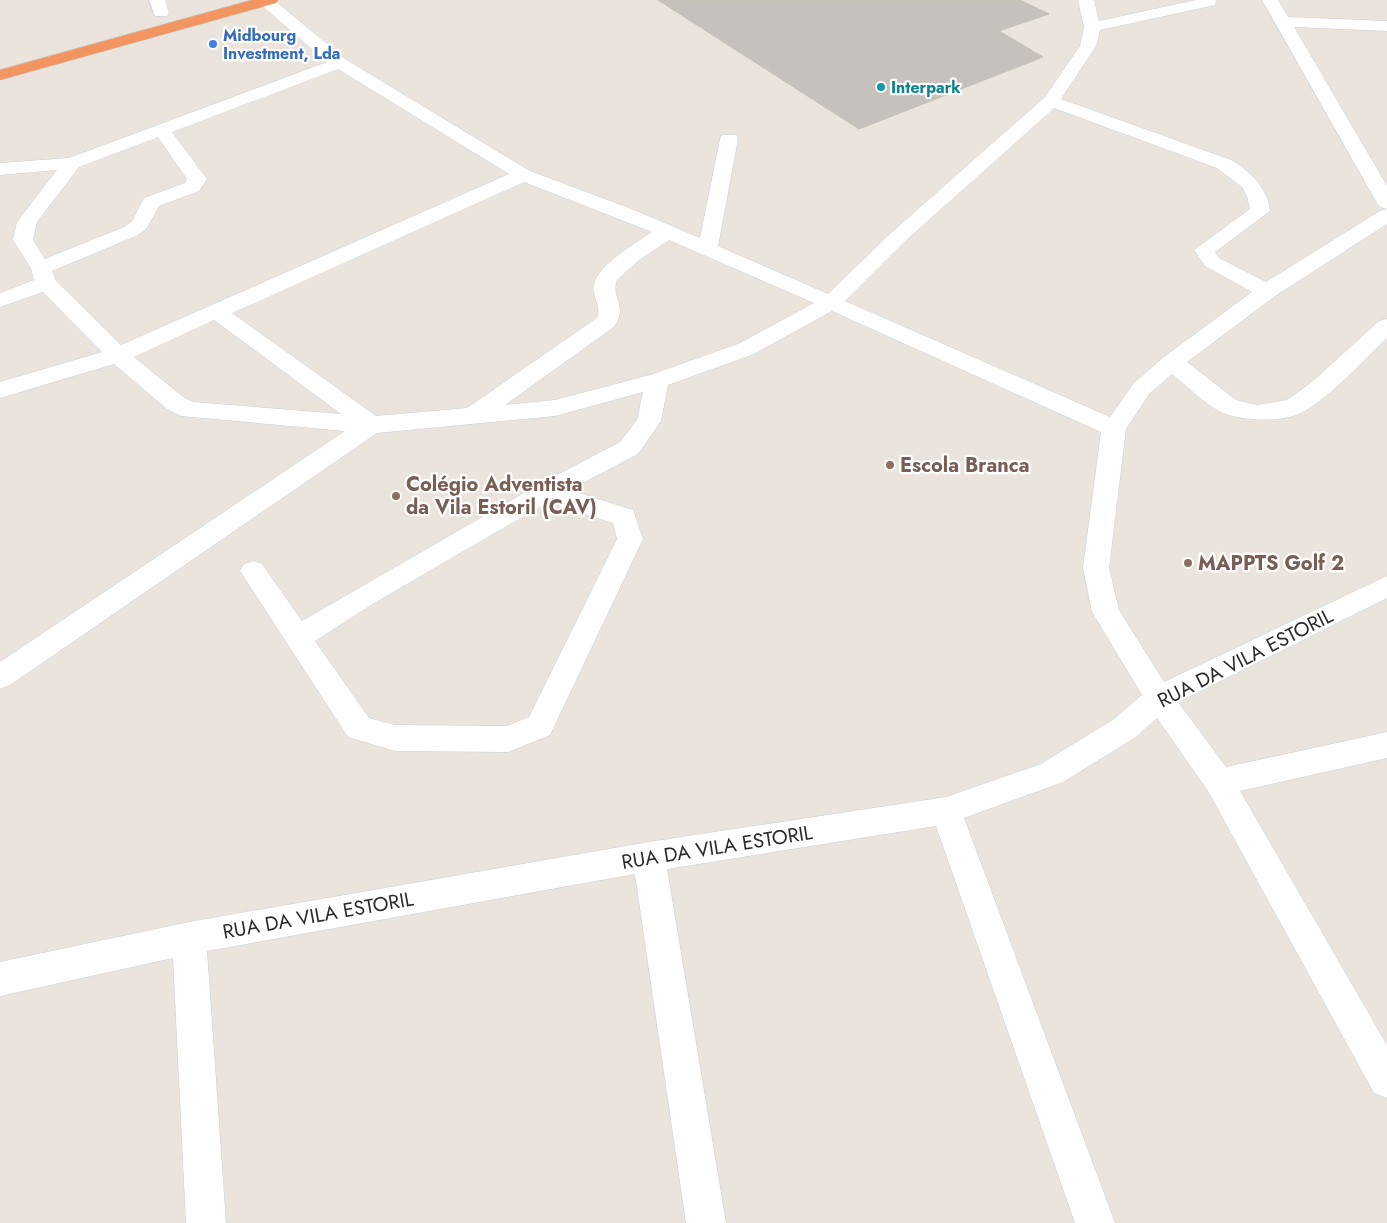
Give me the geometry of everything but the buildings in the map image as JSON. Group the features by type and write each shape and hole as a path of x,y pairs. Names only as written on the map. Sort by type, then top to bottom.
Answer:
{"highway":[{"path":"0,75 268,0"},
{"path":"142,18 159,7 180,8"}],"street":[{"path":"268,0 339,63 523,175 582,195 708,247 1114,428"},
{"path":"72,162 27,222 23,240 44,275 118,355 175,403 189,410 370,425 555,408 656,381 746,348 831,303 897,238 1051,101 1088,46 1092,27 1086,0"},
{"path":"1270,0 1387,203"},
{"path":"1092,27 1208,2"},
{"path":"1281,22 1387,26"},
{"path":"0,168 72,162 339,63"},
{"path":"1051,101 1224,164 1238,172 1260,200 1260,211 1204,250 1212,262 1267,291"},
{"path":"0,300 44,275 131,231 140,224 151,202 192,187 197,179 161,129"},
{"path":"708,247 729,139"},
{"path":"0,390 118,355 523,175"},
{"path":"1382,1062 1219,782 1159,698 1106,612 1096,568 1114,428 1142,388 1172,362 1267,291 1387,215"},
{"path":"473,416 606,322 612,310 604,285 609,274 668,231"},
{"path":"217,312 370,425"},
{"path":"1172,362 1228,406 1257,413 1294,407 1320,387 1387,326"},
{"path":"297,638 366,595 545,492 630,448 649,421 656,381"},
{"path":"0,677 370,425"},
{"path":"252,570 359,728 395,738 508,739 540,726 630,539 624,516 545,492"},
{"name":"RUA DA VILA ESTORIL","path":"0,979 189,938 649,857 946,811 1052,773 1125,728 1159,698 1387,586"},
{"path":"1219,782 1387,745"},
{"path":"946,811 1095,1223"},
{"path":"649,857 706,1223"},
{"path":"189,938 206,1223"}],"place":[{"name":"Midbourg Investment, Lda","path":"213,44"},
{"name":"Interpark","path":"881,87"},
{"name":"Escola Branca","path":"890,465"},
{"name":"Colégio Adventista da Vila Estoril (CAV)","path":"396,496"},
{"name":"MAPPTS Golf 2","path":"1188,563"}]}
